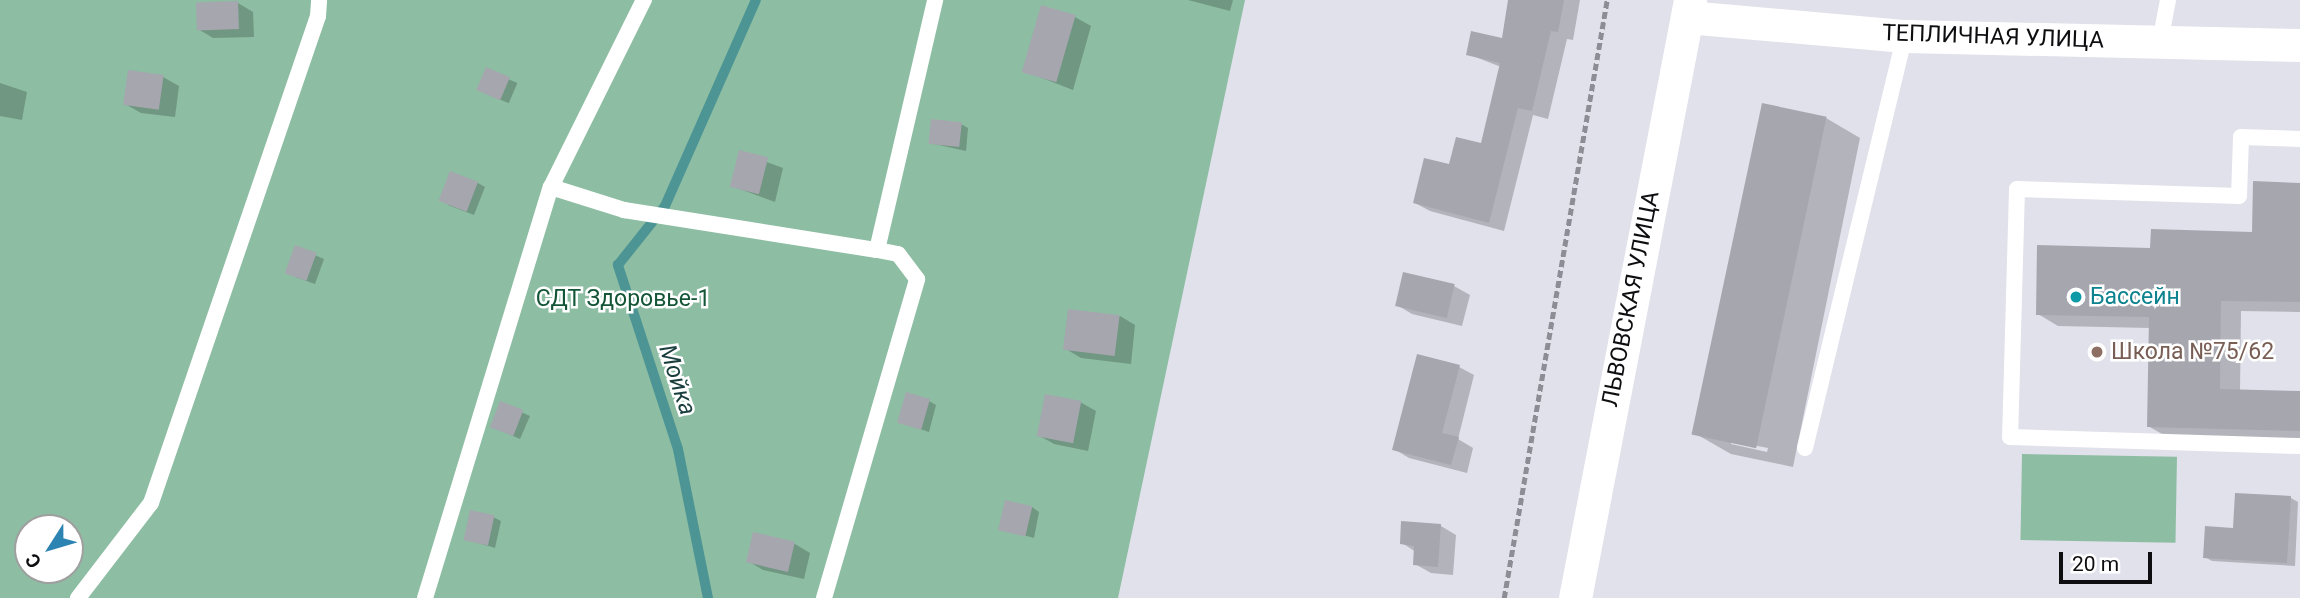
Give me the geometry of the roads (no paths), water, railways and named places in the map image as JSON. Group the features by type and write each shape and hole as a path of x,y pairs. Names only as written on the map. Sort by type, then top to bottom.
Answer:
{"street":[{"name":"ТЕПЛИЧНАЯ УЛИЦА","path":"1688,8 1905,36 2300,45"},
{"name":"ЛЬВОВСКАЯ УЛИЦА","path":"1575,598 1688,8"}],"lane":[{"path":"78,598 151,503 318,16 319,0"},
{"path":"425,598 551,187 644,0"},
{"path":"877,250 935,0"},
{"path":"2160,42 2168,0"},
{"path":"1805,448 1905,36"},
{"path":"2300,139 2241,137 2239,195 2017,189 2010,437 2300,446"},
{"path":"551,187 624,210 898,254 917,279 824,598"}],"waterway":[{"name":"Мойка","path":"708,598 678,449 618,265 665,206 756,0"}],"place":[{"name":"Бассейн","path":"2076,297"},
{"name":"Школа №75/62","path":"2097,352"}],"park label":[{"name":"СДТ Здоровье-1","path":"623,299"}]}
